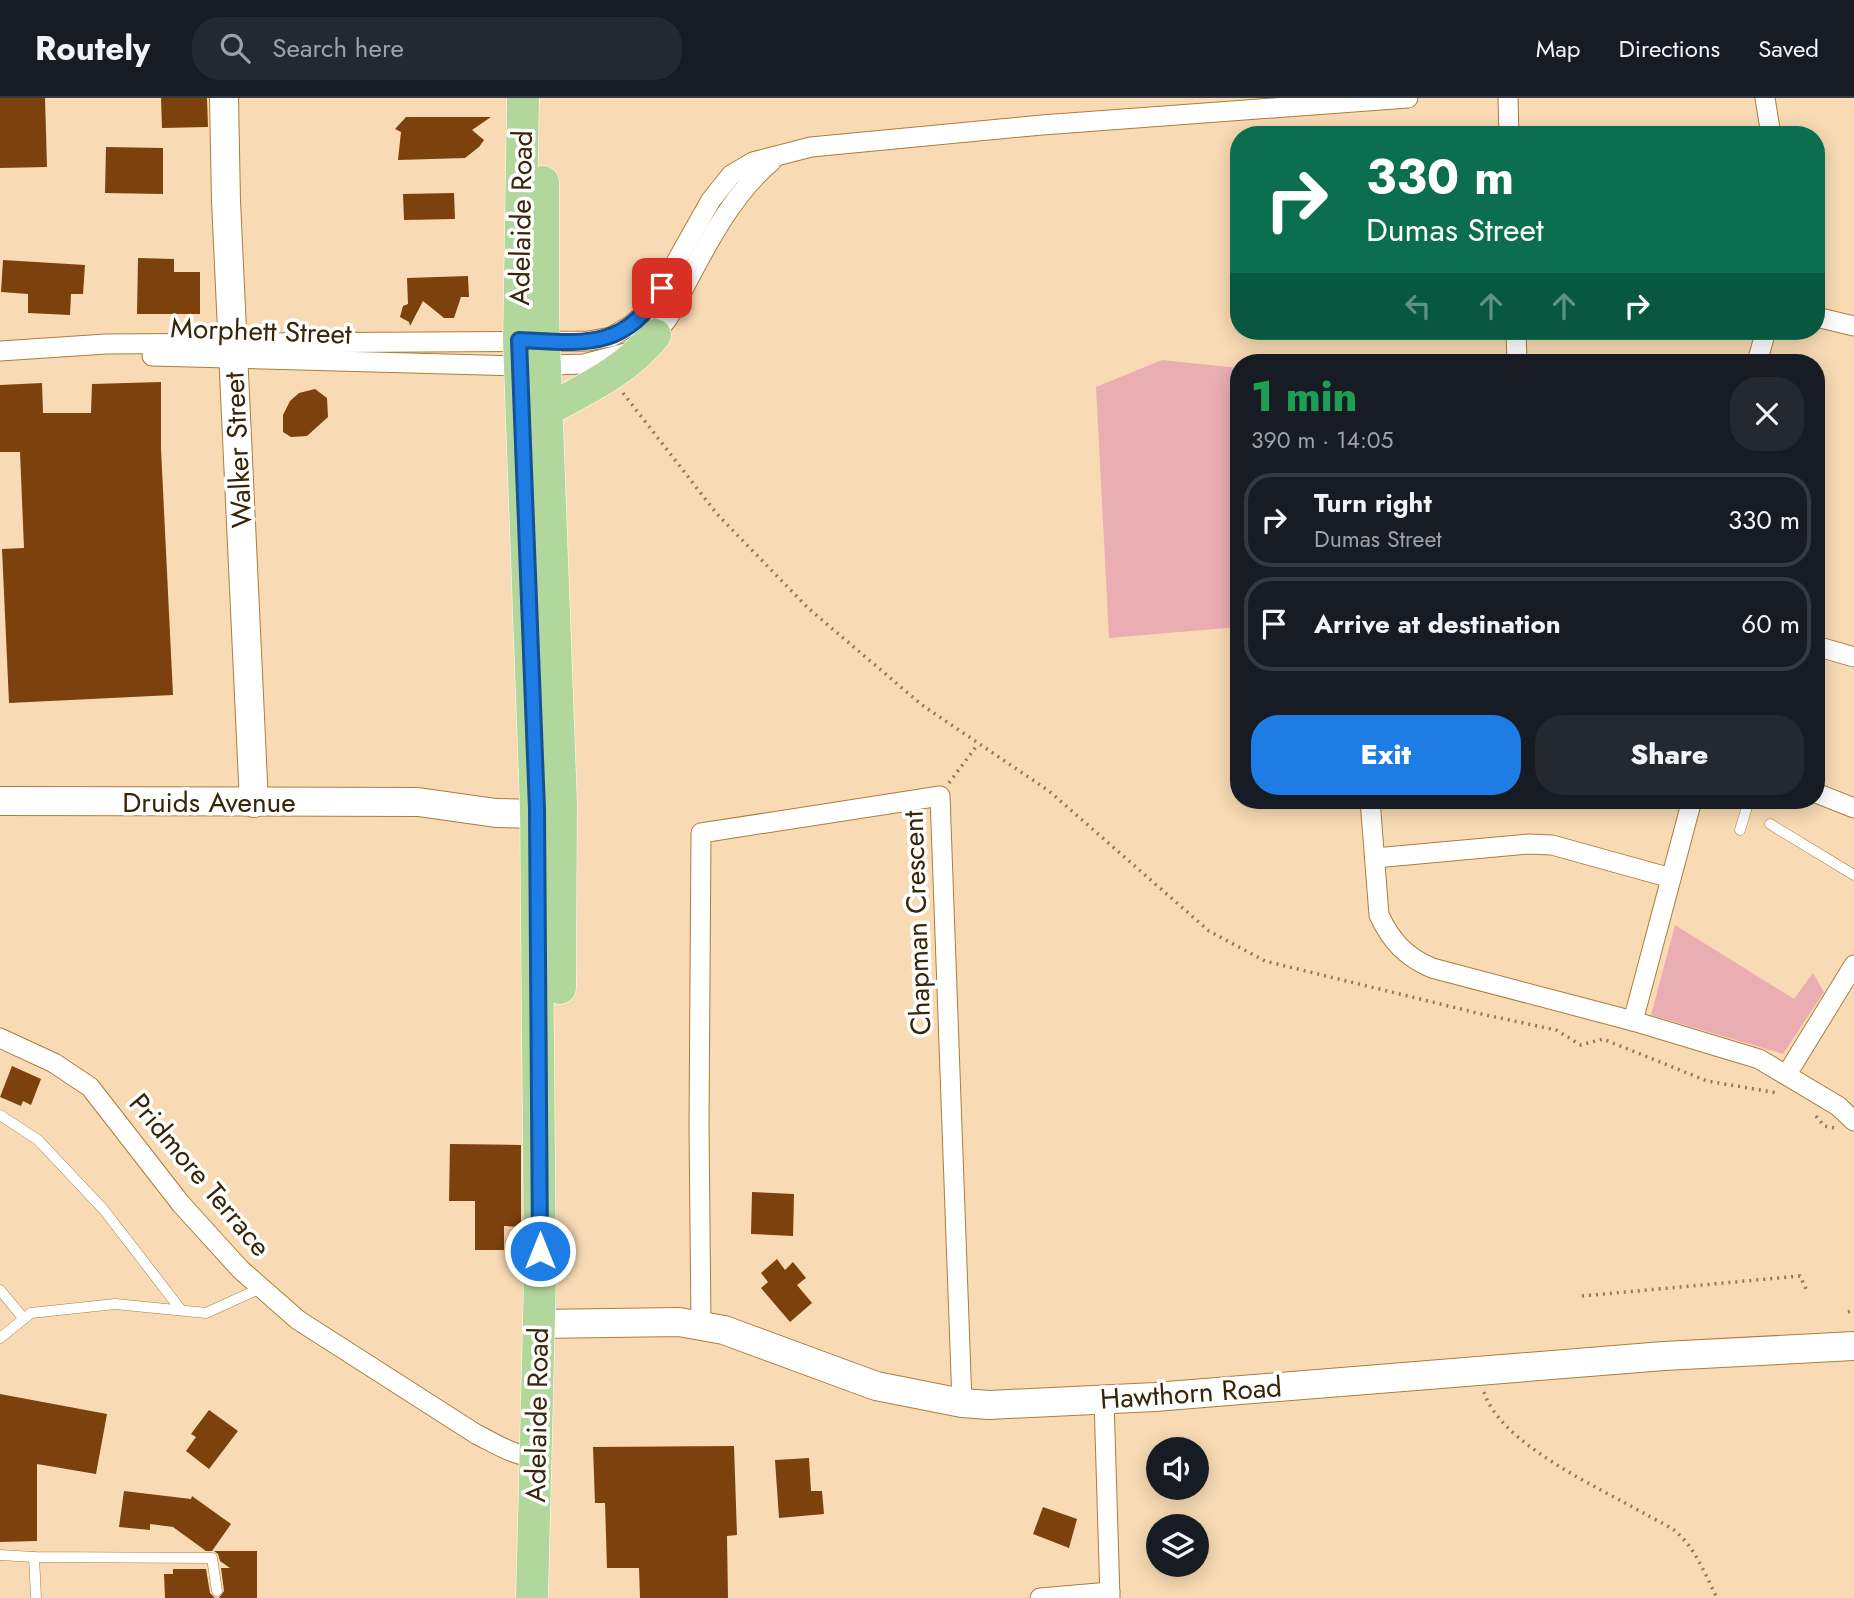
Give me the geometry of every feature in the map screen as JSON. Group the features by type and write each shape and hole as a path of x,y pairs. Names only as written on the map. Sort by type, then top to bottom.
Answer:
{"main road":[{"name":"Adelaide Road","path":"523,98 545,804"},
{"name":"Adelaide Road","path":"542,98 532,353 547,410 547,1324 553,1598"},
{"path":"547,410 618,370 639,354 655,335"},
{"name":"Adelaide Road","path":"532,1598 536,1457 547,1324"}],"street":[{"name":"Walker Street","path":"224,98 254,803"},
{"path":"532,353 611,337 649,310 711,200 731,175 753,162 811,147 1042,125 1408,98"},
{"path":"1508,98 1509,126"},
{"path":"1765,98 1770,126"},
{"path":"532,353 584,364 630,352 655,335 668,318 732,205 754,176 780,155"},
{"path":"1825,319 1854,326"},
{"name":"Morphett Street","path":"0,352 106,344 233,351 483,343 532,353"},
{"path":"1825,649 1854,657"},
{"name":"Chapman Crescent","path":"701,1324 701,833 940,796 962,1403"},
{"path":"1825,797 1854,808"},
{"name":"Druids Avenue","path":"0,801 418,802 496,813 545,804"},
{"path":"1371,809 1379,915 1399,947 1413,959 1432,968 1633,1021 1759,1059 1838,1105 1850,1126"},
{"path":"1633,1021 1690,809"},
{"path":"1375,858 1529,844 1552,845 1671,878"},
{"path":"1787,1074 1854,964"},
{"name":"Pridmore Terrace","path":"0,1038 54,1063 90,1087 181,1204 240,1269 298,1320 355,1359 499,1446 524,1456 536,1457"},
{"name":"Hawthorn Road","path":"547,1324 701,1324 876,1386 962,1403 989,1405 1155,1397 1664,1356 1854,1346"},
{"path":"1040,1598 1110,1595 1104,1399"}],"lane":[{"path":"1740,830 1746,809"},
{"path":"1770,824 1854,875"},
{"path":"0,1115 38,1140 104,1210 181,1310"},
{"path":"0,1338 31,1313 115,1304 206,1313 261,1288"},
{"path":"0,1290 24,1319"},
{"path":"0,1555 34,1558 212,1558 217,1591"},
{"path":"34,1558 36,1598"}],"path":[{"path":"617,386 717,514 808,608 922,705 1049,791 1209,931 1265,961 1556,1030 1581,1045 1603,1039 1707,1081 1782,1095"},
{"path":"940,796 978,743"},
{"path":"1812,1111 1825,1126 1850,1126"},
{"path":"1582,1296 1800,1276 1807,1291"},
{"path":"1848,1312 1854,1310"},
{"path":"1478,1371 1487,1400 1503,1425 1535,1450 1674,1530 1698,1558 1717,1598"}],"shaded area":[{"path":"1162,360 1230,367 1230,628 1109,638 1096,387"},
{"path":"1675,925 1794,999 1813,973 1824,992 1783,1054 1651,1015"}],"building":[{"path":"0,98 45,98 47,167 0,168"},
{"path":"161,98 207,98 208,127 162,128"},
{"path":"406,117 491,117 472,130 484,140 465,158 398,160 401,132 395,129"},
{"path":"106,147 163,148 163,194 105,193"},
{"path":"454,193 455,219 404,220 403,194"},
{"path":"138,258 174,259 174,272 200,272 200,314 137,314"},
{"path":"3,260 85,265 83,294 71,294 70,315 28,313 28,294 1,292"},
{"path":"468,276 469,297 461,297 454,318 444,318 423,301 410,326 409,322 400,317 403,306 408,304 407,278"},
{"path":"161,382 161,449 173,695 9,703 2,549 24,548 20,452 0,452 0,385 42,383 43,413 91,413 92,384"},
{"path":"315,389 327,398 328,417 307,436 291,437 283,432 283,415 290,401 299,393"},
{"path":"12,1066 41,1079 31,1105 23,1101 21,1106 0,1097"},
{"path":"450,1144 521,1145 521,1227 504,1226 504,1250 475,1250 475,1201 449,1201"},
{"path":"752,1192 794,1194 793,1236 751,1234"},
{"path":"777,1259 785,1270 793,1262 806,1278 797,1285 812,1303 790,1322 761,1288 768,1282 761,1273"},
{"path":"0,1394 107,1414 96,1474 37,1464 37,1541 0,1542"},
{"path":"209,1410 238,1431 209,1469 186,1451 196,1437 191,1434"},
{"path":"734,1446 737,1535 727,1536 728,1598 640,1598 639,1568 607,1568 605,1503 595,1503 593,1447"},
{"path":"809,1458 811,1491 822,1491 824,1514 779,1518 775,1460"},
{"path":"124,1491 191,1499 192,1496 231,1524 212,1551 206,1551 173,1527 150,1524 150,1530 119,1527"},
{"path":"1043,1507 1077,1519 1069,1548 1033,1534"},
{"path":"214,1551 257,1551 257,1598 219,1598 224,1591 221,1568 230,1568 220,1561"},
{"path":"173,1569 206,1569 210,1593 215,1598 165,1598 164,1574 173,1574"}],"route":[{"path":"540,1251 537,809 519,340 571,343 611,337 649,310 662,288"}]}
